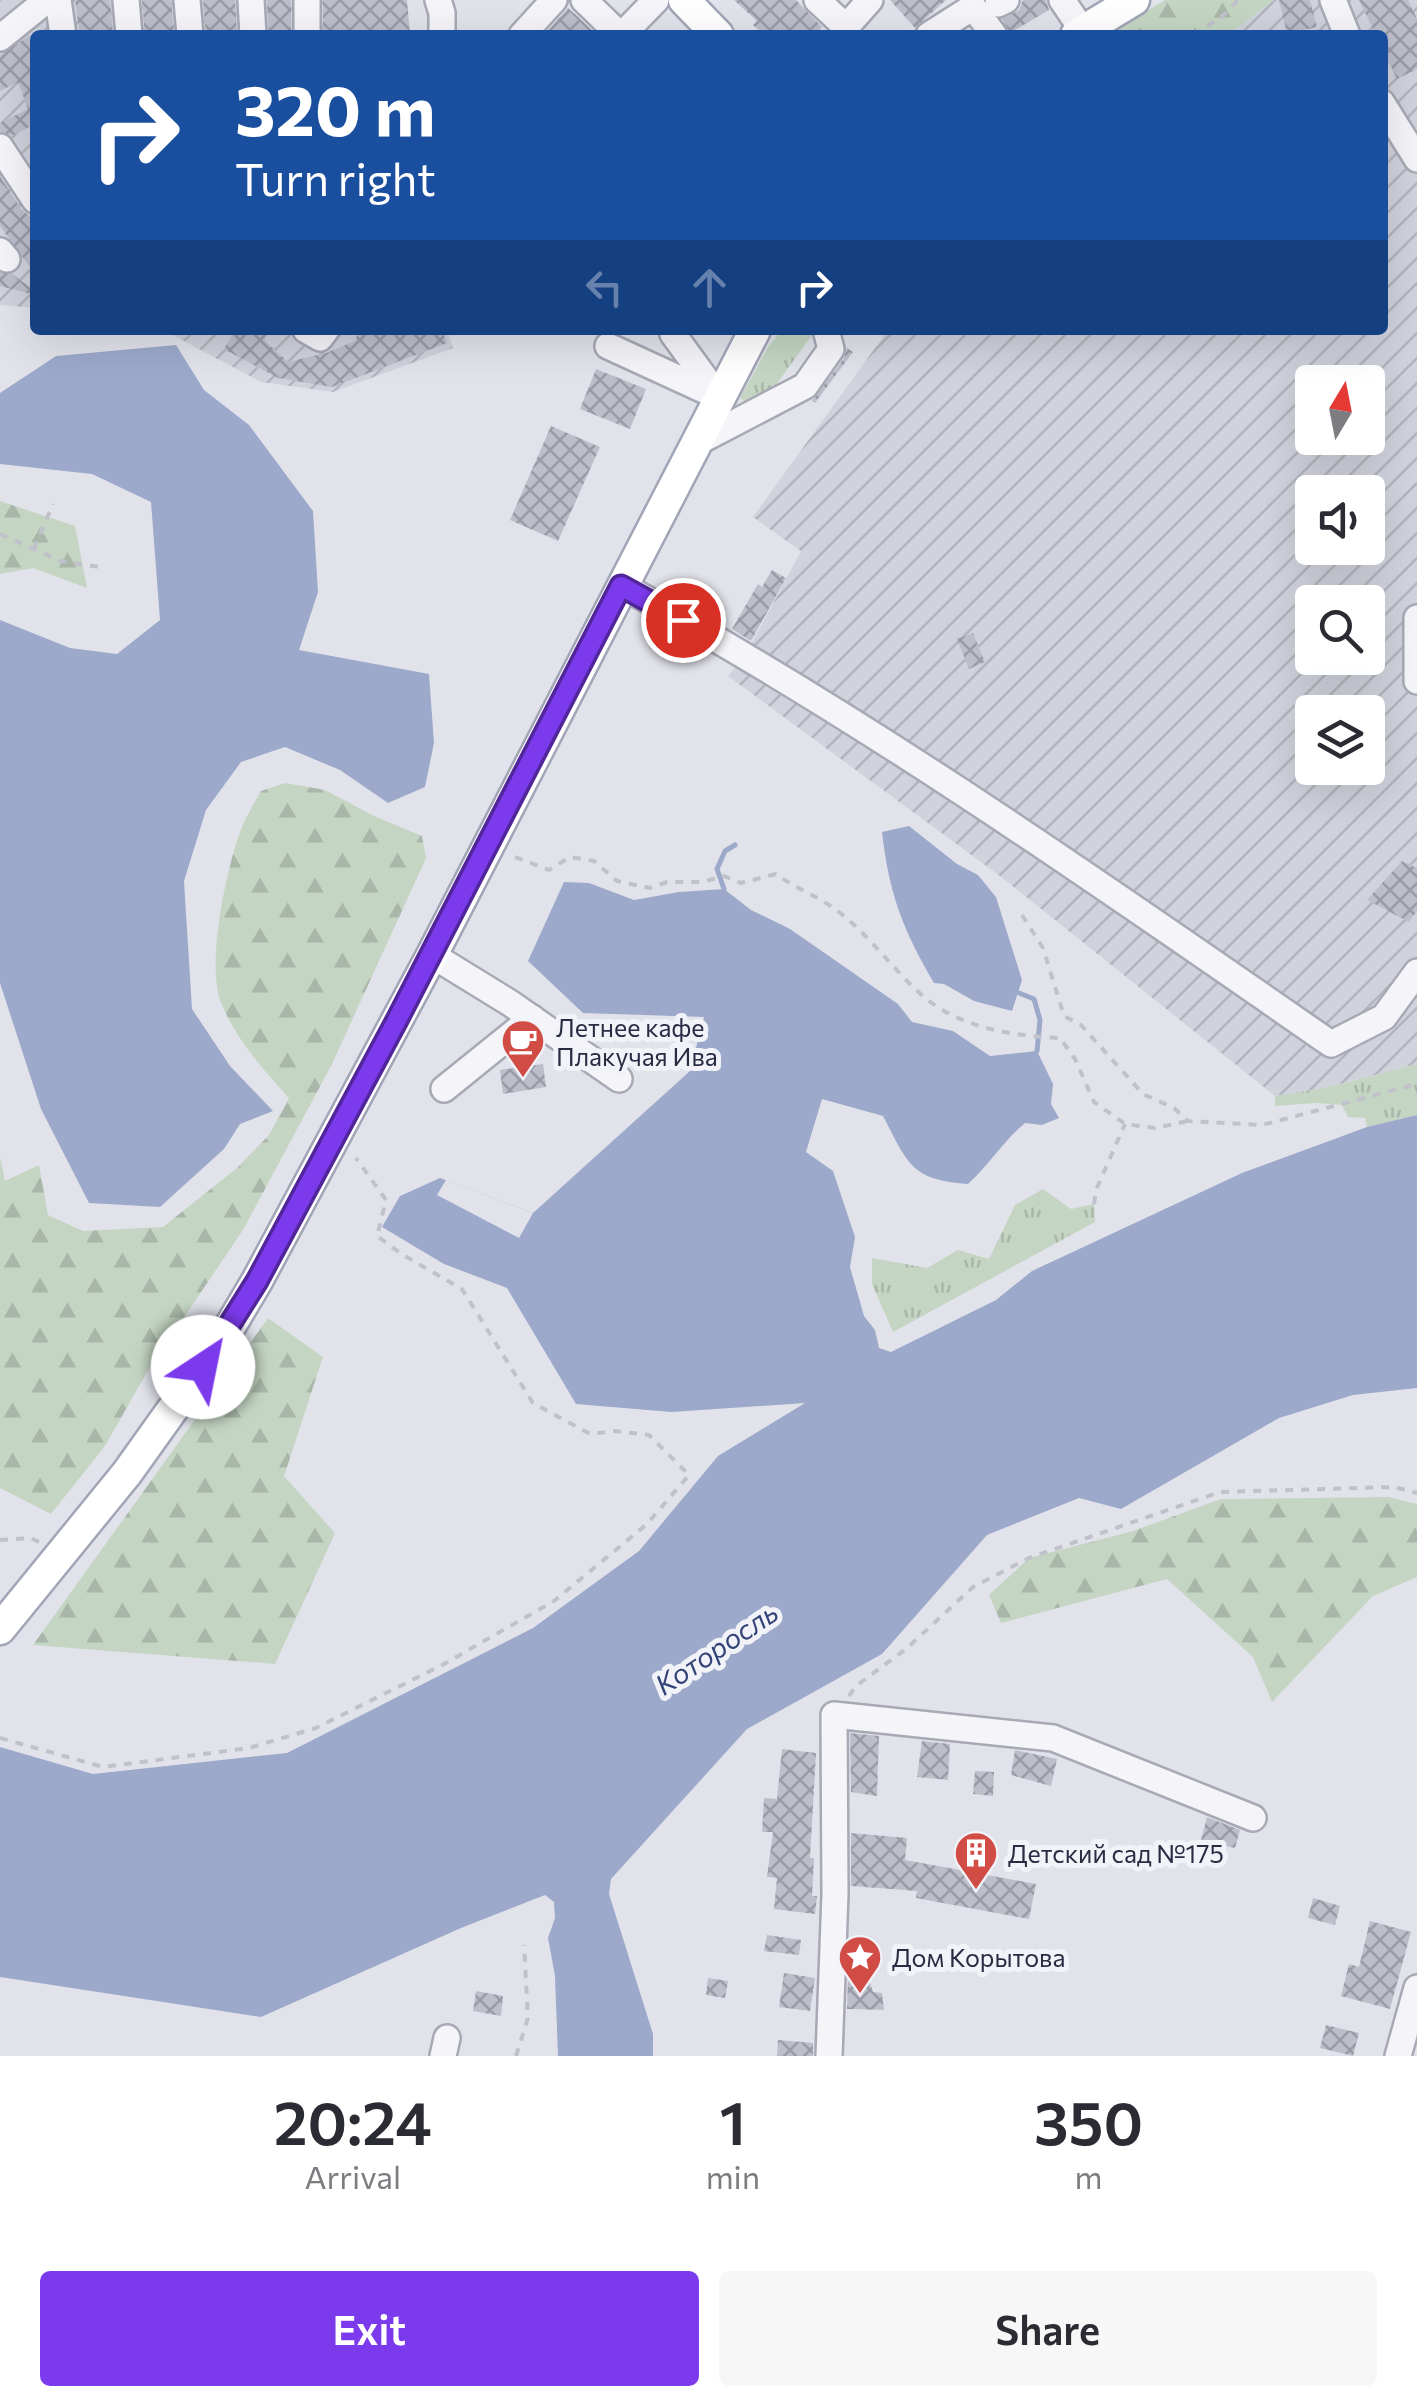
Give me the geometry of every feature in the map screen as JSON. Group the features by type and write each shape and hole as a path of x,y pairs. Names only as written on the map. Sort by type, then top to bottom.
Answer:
{"main road":[{"path":"684,0 713,30"},
{"path":"1085,30 1134,0"},
{"path":"3,1625 127,1473 222,1340 257,1281 432,955 752,335"}],"street":[{"path":"0,38 47,0"},
{"path":"58,0 62,30"},
{"path":"126,0 129,30"},
{"path":"187,0 190,30"},
{"path":"251,0 253,30"},
{"path":"306,0 307,30"},
{"path":"438,0 442,30"},
{"path":"527,30 554,0"},
{"path":"584,0 617,30"},
{"path":"627,30 656,0"},
{"path":"817,0 846,27 870,0"},
{"path":"1062,0 1078,30"},
{"path":"1333,0 1344,30"},
{"path":"937,30 973,6 990,30"},
{"path":"1388,113 1417,159"},
{"path":"0,147 30,192"},
{"path":"673,335 719,397"},
{"path":"694,444 805,386 830,349 827,335"},
{"path":"608,346 719,397"},
{"path":"621,586 746,654 1033,837 1331,1044 1384,1018 1417,972"},
{"path":"1417,618 1417,681"},
{"path":"432,955 619,1079"},
{"path":"444,1090 532,1018"},
{"path":"829,2056 834,1715 1054,1738 1252,1818"},
{"path":"1398,2056 1417,1988"}],"path":[{"path":"1202,30 1238,0"},
{"path":"34,549 53,504"},
{"path":"0,534 61,561 100,567"},
{"path":"515,857 549,870 570,857 594,862 617,881 650,888 667,882 702,882 724,876 741,883 776,874 797,890 833,907 922,996 949,1014 988,1029 1026,1037 1060,1038 1094,1102 1125,1124 1155,1128 1188,1121 1262,1125 1417,1084"},
{"path":"1022,915 1043,948 1064,1016 1081,1025 1143,1094 1174,1108 1188,1121"},
{"path":"1094,1204 1096,1190 1125,1124"},
{"path":"0,1738 103,1766 250,1748 316,1728 444,1664 554,1601 647,1524 689,1475 649,1435 615,1431 590,1434 533,1403 462,1289 378,1236 386,1200 356,1158"},
{"path":"834,1715 856,1686 906,1649 973,1587 1029,1558 1220,1492 1394,1487 1417,1493"},
{"path":"0,1540 31,1538 62,1554"},
{"path":"516,2056 528,2018 524,1945"}],"shaded area":[{"path":"0,0 371,0 374,30 30,30 30,308 0,305"},
{"path":"1274,0 1417,0 1417,1064 1329,1087 1275,1096 1000,876 728,676 746,654 801,551 753,517 884,335 1388,335 1388,30 1235,30"},
{"path":"172,335 449,335 453,348 333,392 261,382"}],"green space":[{"path":"1165,0 1274,0 1235,30 1116,30"},
{"path":"778,335 812,335 766,399 749,405 740,398"},
{"path":"0,501 75,526 87,588 33,568 0,574"},
{"path":"285,783 325,790 422,836 426,858 332,1064 243,1230 147,1372 105,1446 51,1514 0,1488 0,1157 5,1181 39,1165 48,1215 83,1231 163,1227 237,1168 269,1135 289,1098 228,1018 217,988 217,944 224,894 242,827 261,791"},
{"path":"1417,1064 1417,1115 1367,1127 1365,1118 1348,1117 1342,1105 1275,1106 1275,1096 1329,1087"},
{"path":"1043,1189 1071,1209 1094,1204 1095,1222 893,1332 872,1284 872,1258 927,1268 958,1250 989,1259 1015,1205"},
{"path":"268,1318 323,1357 284,1476 335,1533 275,1664 33,1645"},
{"path":"1389,1497 1417,1504 1417,1577 1373,1596 1272,1702 1253,1657 1167,1579 1001,1623 989,1595 1029,1558 1133,1531 1221,1499"}],"water":[{"path":"176,345 204,390 249,425 313,511 318,592 299,650 429,674 434,743 425,787 388,803 340,770 285,747 241,762 206,810 184,881 192,1009 230,1066 273,1111 240,1124 224,1149 160,1207 89,1203 41,1109 0,983 0,620 70,648 117,654 160,620 151,502 92,474 0,464 0,393 56,356"},
{"path":"909,826 957,864 978,875 996,897 1022,980 1012,1011 974,1001 944,984 934,983 923,964 893,893 882,832"},
{"name":"Которосль","path":"564,882 589,883 634,900 724,889 751,910 790,929 898,1004 912,1022 953,1031 990,1056 1037,1051 1053,1084 1051,1104 1059,1118 1042,1125 1025,1123 968,1184 934,1178 913,1166 883,1116 822,1099 806,1152 833,1171 855,1237 850,1267 864,1316 875,1330 879,1348 891,1352 996,1300 1032,1271 1242,1173 1367,1127 1417,1115 1417,1388 1353,1395 1279,1418 1121,1509 1079,1498 987,1535 882,1654 747,1729 611,1879 609,1894 653,2034 653,2056 558,2056 555,1976 548,1938 555,1918 554,1902 545,1895 261,2017 0,1977 0,1747 93,1774 287,1753 533,1628 639,1551 718,1456 805,1403 671,1412 576,1404 507,1288 444,1264 382,1227 400,1196 440,1178 533,1213 690,1071 704,1017 583,1013 528,961"}],"pier":[{"path":"446,1180 533,1213 519,1238 437,1195"}],"building":[{"path":"75,0 110,0 113,30 79,30"},
{"path":"142,0 171,0 174,30 145,30"},
{"path":"203,0 235,0 237,30 206,30"},
{"path":"267,0 291,0 291,30 269,30"},
{"path":"323,0 407,0 410,30 323,30"},
{"path":"734,0 796,0 822,27 758,30 753,25 757,21"},
{"path":"890,0 946,0 915,28"},
{"path":"1023,0 1046,0 1049,10 1008,30 1002,19 1019,10"},
{"path":"1279,0 1310,0 1317,27 1286,30"},
{"path":"1359,0 1408,0 1417,19 1417,69 1397,79 1388,61 1388,30 1374,30"},
{"path":"568,8 592,30 548,30"},
{"path":"30,35 30,127 12,136 0,131 0,123 28,109 18,82 0,91 0,55"},
{"path":"0,176 30,217 30,267 0,226"},
{"path":"0,273 12,274 30,287 30,294 0,286"},
{"path":"232,335 267,335 264,340 288,362 326,353 355,341 357,335 444,335 447,343 332,387 278,378 224,349"},
{"path":"847,348 853,352 815,403 812,401 844,358"},
{"path":"596,369 646,389 630,429 580,409"},
{"path":"551,426 600,447 558,541 510,520"},
{"path":"772,570 786,578 751,641 732,629 758,584 762,587"},
{"path":"973,633 985,662 969,669 957,639"},
{"path":"1402,861 1417,868 1417,911 1409,922 1367,900"},
{"name":"Летнее кафе Плакучая Ива","path":"543,1064 546,1087 503,1094 500,1070"},
{"path":"850,1733 879,1736 877,1796 851,1792"},
{"path":"922,1741 950,1744 948,1780 917,1777"},
{"path":"782,1749 816,1753 810,1858 814,1858 815,1914 774,1909 777,1878 767,1877 773,1832 762,1832 764,1798 777,1799"},
{"path":"1015,1750 1057,1759 1051,1786 1011,1775"},
{"path":"975,1771 994,1772 993,1796 973,1794"},
{"path":"1207,1817 1240,1830 1235,1848 1201,1840"},
{"path":"851,1833 907,1838 905,1860 1036,1884 1029,1919 916,1898 917,1891 851,1886"},
{"path":"1313,1898 1340,1906 1335,1925 1308,1918"},
{"path":"1370,1921 1411,1932 1390,2009 1341,1996 1349,1964 1359,1967"},
{"path":"767,1935 801,1940 799,1955 764,1951"},
{"path":"784,1973 815,1978 810,2011 779,2007"},
{"path":"867,1974 873,1992 882,1993 884,2010 847,2009 848,1975"},
{"path":"708,1978 728,1981 725,1998 706,1995"},
{"path":"476,1991 503,1996 501,2016 473,2011"},
{"path":"1326,2025 1359,2033 1353,2056 1320,2048"},
{"path":"778,2040 813,2043 813,2056 777,2056"}],"waterway":[{"path":"724,889 717,869 725,851 735,845"},
{"path":"1019,993 1034,999 1040,1020 1037,1051"}],"place":[{"name":"Летнее кафе Плакучая Ива","path":"523,1079"},
{"name":"Детский сад №175","path":"976,1891"},
{"name":"Дом Корытова","path":"860,1995"}],"route":[{"path":"203,1367 257,1281 432,955 621,586 683,620"}]}
